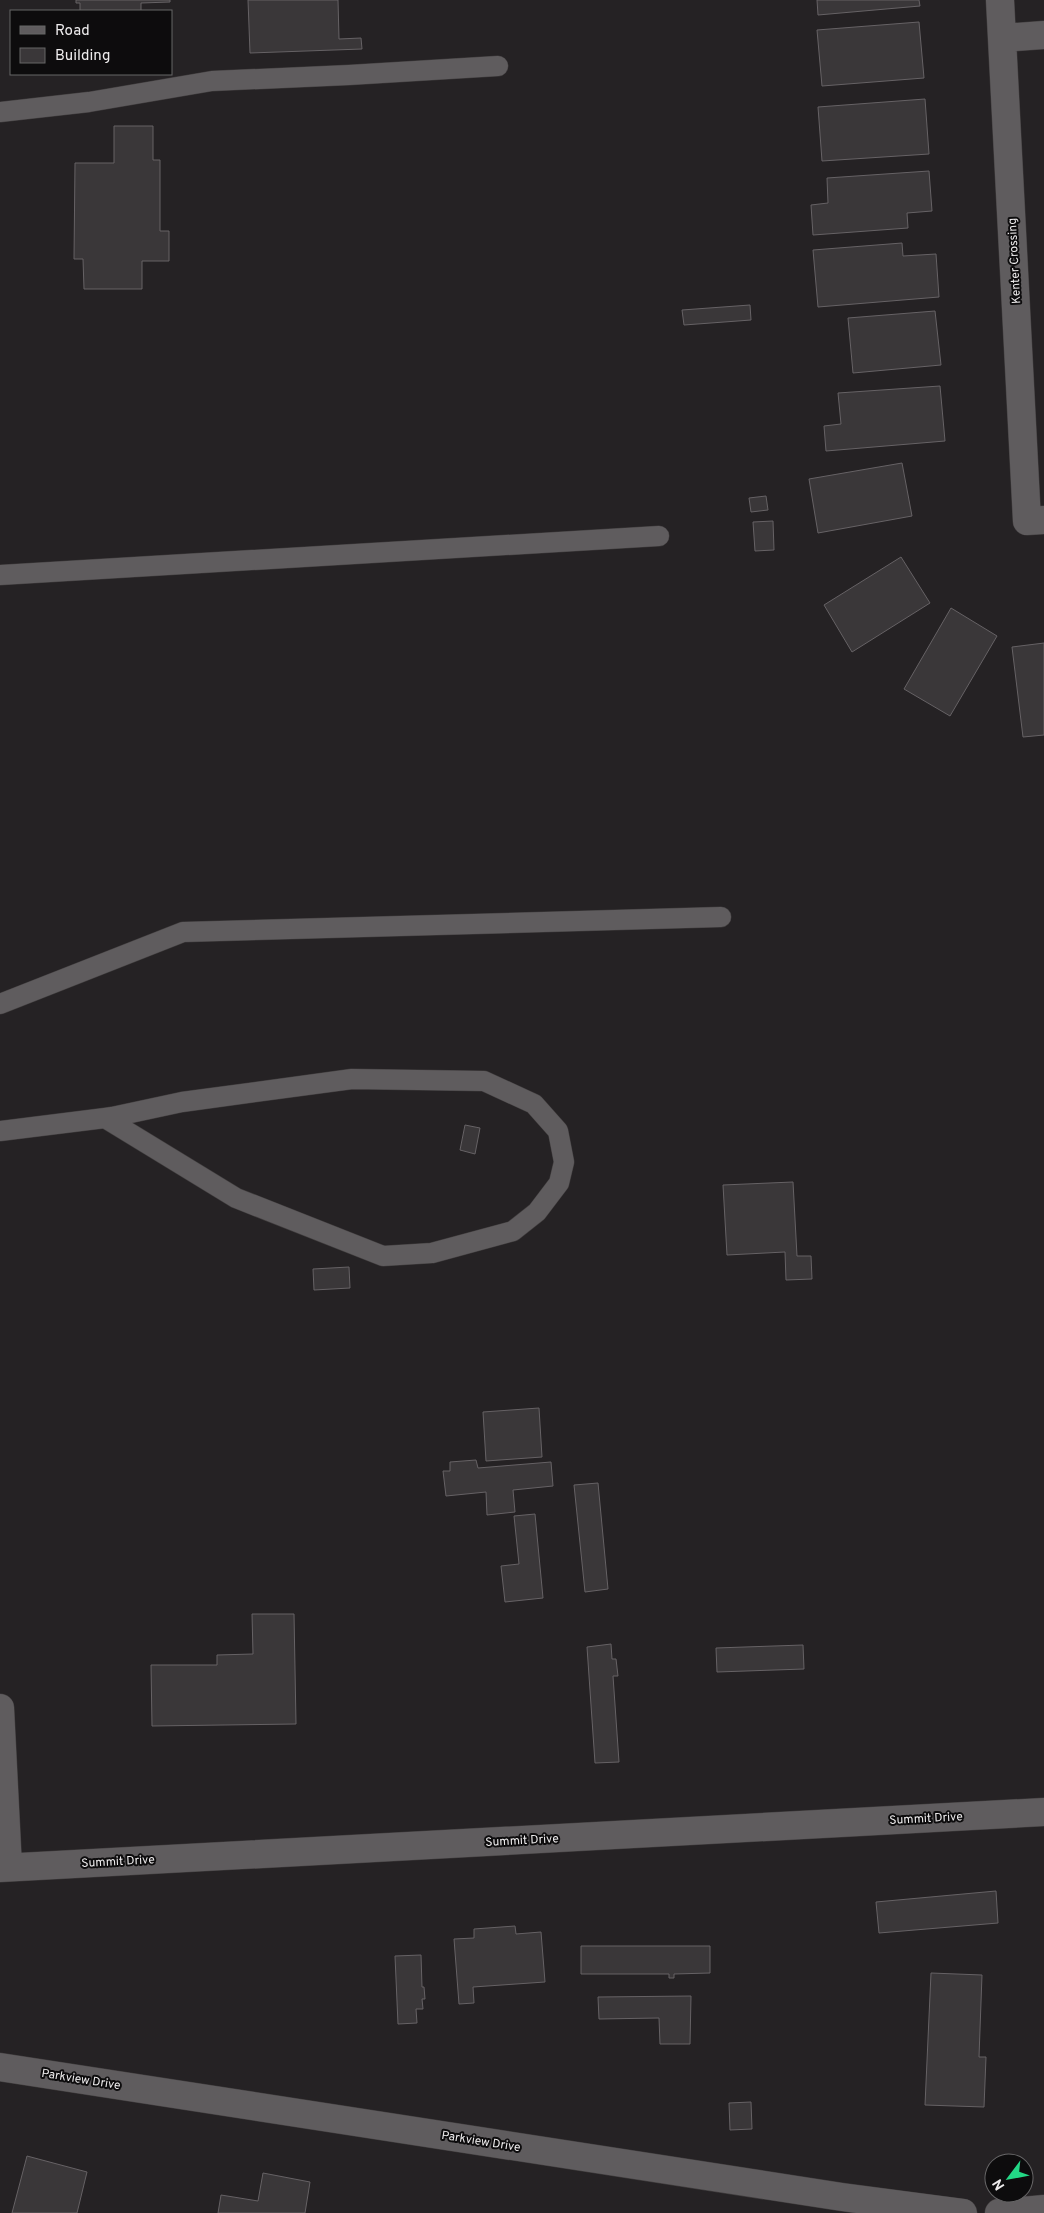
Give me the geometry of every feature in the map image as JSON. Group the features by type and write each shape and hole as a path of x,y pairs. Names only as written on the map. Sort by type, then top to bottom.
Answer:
{"street":[{"name":"Kenter Crossing","path":"1000,0 1035,521"},
{"path":"1002,38 1044,35"},
{"path":"0,1708 4,1867"},
{"name":"Summit Drive","path":"4,1867 1044,1812"},
{"name":"Parkview Drive","path":"0,2067 842,2197 963,2213"},
{"path":"999,2213 1044,2209"}],"lane":[{"path":"0,112 89,102 212,81 498,66"},
{"path":"0,575 659,536"},
{"path":"0,1004 183,932 721,917"},
{"path":"0,1131 105,1118 182,1102 352,1079 484,1081 534,1104 558,1130 564,1162 559,1183 537,1212 514,1231 432,1252 383,1256 236,1198 105,1118"}],"building":[{"path":"76,0 170,0 170,2 141,3 141,10 80,10 80,3 76,3"},
{"path":"248,0 338,0 339,39 361,38 362,49 250,53"},
{"path":"817,0 919,0 920,6 818,15"},
{"path":"919,22 924,78 822,86 817,30"},
{"path":"925,99 929,154 822,161 818,107"},
{"path":"114,126 153,126 153,160 160,160 160,231 169,231 169,261 142,261 142,289 84,289 83,259 74,259 75,163 114,163"},
{"path":"929,171 932,211 907,213 908,228 813,235 811,205 828,203 827,178"},
{"path":"902,243 903,256 936,254 939,297 818,307 813,250"},
{"path":"750,305 751,320 684,325 682,310"},
{"path":"935,311 941,365 853,373 848,318"},
{"path":"940,386 945,441 826,451 824,426 841,424 838,393"},
{"path":"902,463 912,516 818,533 809,479"},
{"path":"766,496 768,510 751,512 749,498"},
{"path":"773,521 774,550 755,551 753,522"},
{"path":"901,557 930,603 852,652 824,605"},
{"path":"951,608 997,636 950,716 904,689"},
{"path":"1044,643 1044,735 1023,737 1012,647"},
{"path":"465,1125 480,1128 475,1154 460,1150"},
{"path":"793,1182 797,1256 811,1256 812,1279 786,1280 785,1252 727,1255 723,1185"},
{"path":"349,1267 350,1288 314,1290 313,1269"},
{"path":"539,1408 542,1457 486,1461 483,1412"},
{"path":"476,1460 478,1468 551,1462 553,1486 513,1490 515,1512 487,1515 486,1492 446,1496 443,1471 450,1471 450,1462"},
{"path":"598,1483 608,1589 585,1592 574,1485"},
{"path":"535,1514 543,1598 505,1602 501,1566 519,1564 514,1516"},
{"path":"252,1614 294,1614 296,1724 152,1726 151,1665 217,1665 217,1655 253,1654"},
{"path":"611,1644 612,1659 616,1659 618,1676 613,1676 619,1762 595,1763 587,1647"},
{"path":"803,1645 804,1669 717,1672 716,1648"},
{"path":"996,1891 998,1923 879,1933 876,1902"},
{"path":"515,1926 516,1934 541,1932 545,1982 473,1987 474,2003 459,2004 454,1939 474,1938 474,1929"},
{"path":"581,1946 710,1946 710,1973 674,1974 674,1978 669,1978 669,1974 581,1974"},
{"path":"421,1955 422,1987 424,1987 425,1999 422,1999 423,2009 416,2009 417,2023 398,2024 395,1956"},
{"path":"931,1973 982,1975 979,2057 986,2057 984,2107 925,2105"},
{"path":"691,1996 690,2044 660,2044 659,2018 599,2019 598,1997"},
{"path":"751,2102 752,2129 730,2130 729,2103"},
{"path":"27,2156 87,2172 77,2213 12,2213"},
{"path":"263,2173 310,2182 305,2213 218,2213 221,2195 258,2201"}]}
